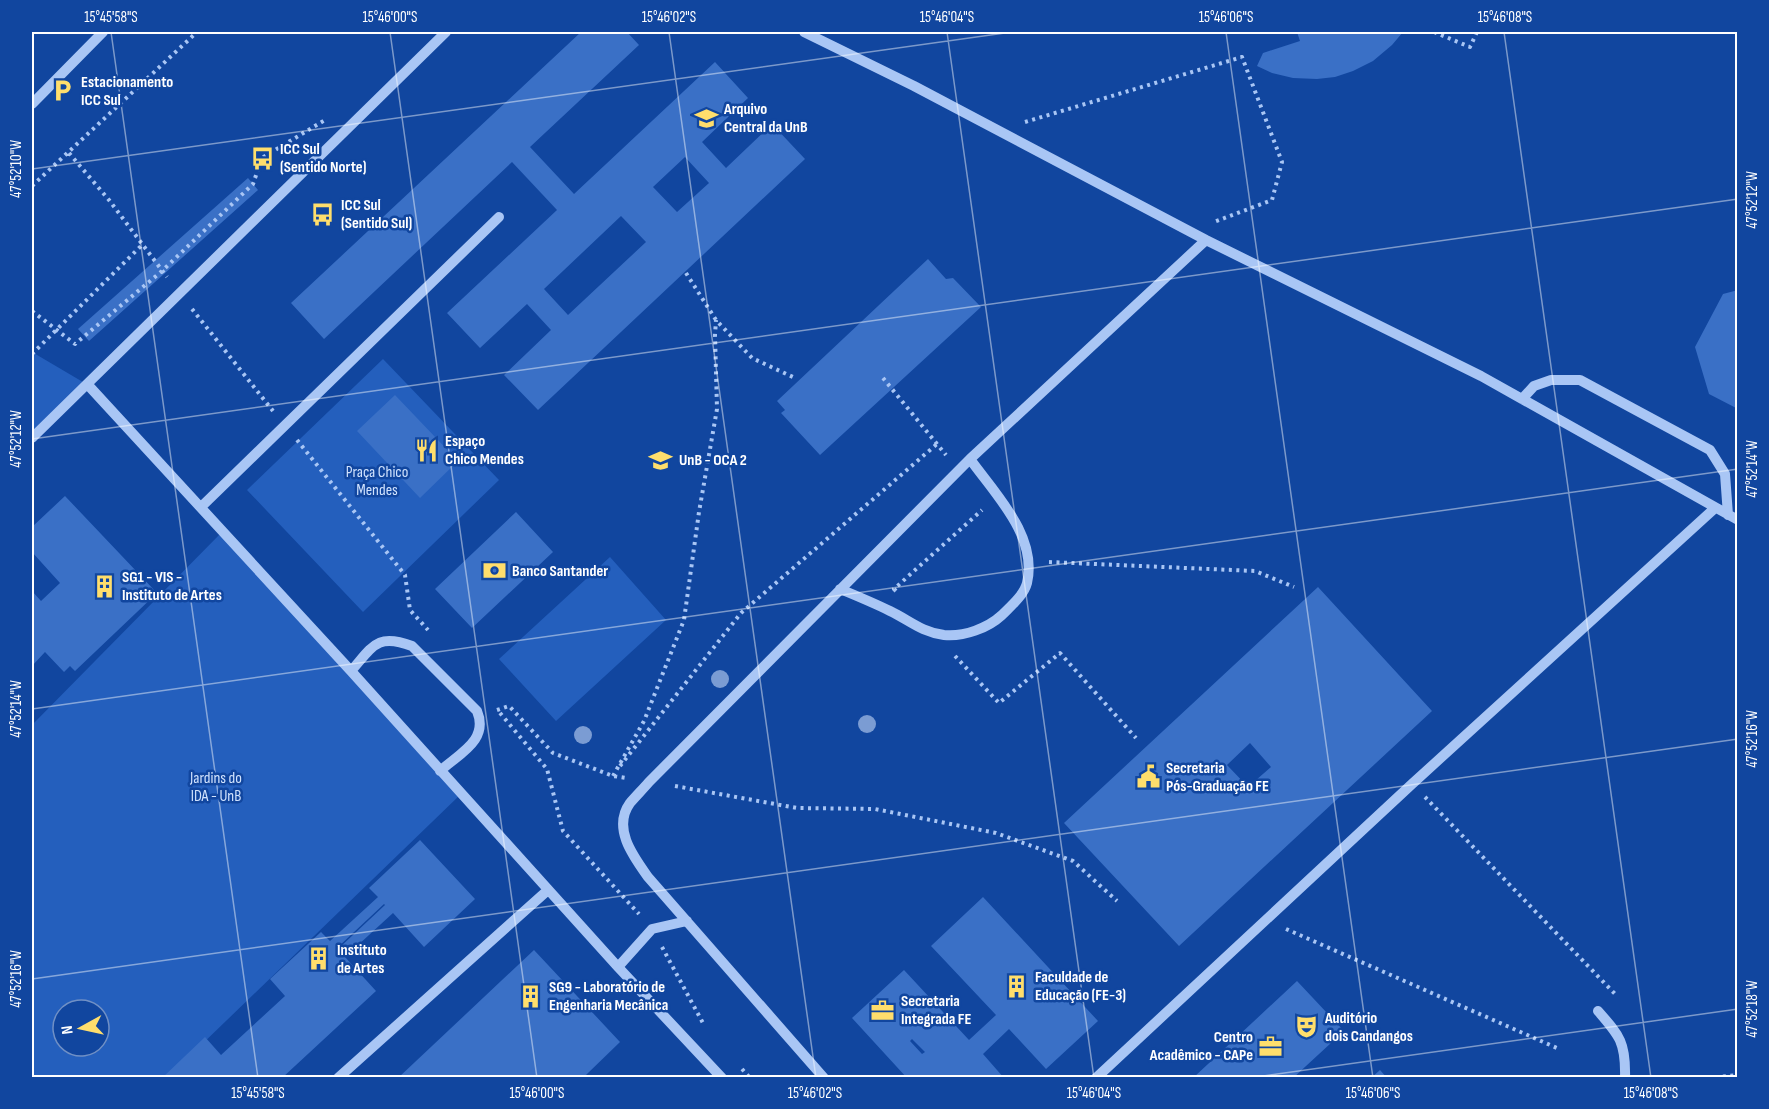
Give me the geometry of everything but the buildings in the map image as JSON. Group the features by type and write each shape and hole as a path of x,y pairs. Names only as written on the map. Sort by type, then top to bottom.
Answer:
{"street":[{"path":"32,104 103,32"},
{"path":"32,438 446,32"},
{"path":"804,32 914,86 1206,240 1481,376 1733,517"},
{"path":"201,507 500,218"},
{"path":"824,1077 648,877 634,858 622,832 624,816 629,805 958,470 1206,240"},
{"path":"1521,399 1534,386 1551,380 1580,380 1710,450 1725,474 1733,517"},
{"path":"88,385 351,670 716,1075"},
{"path":"840,589 892,612 917,628 944,635 965,634 995,622 1016,602 1027,584 1029,553 1017,524 970,459"},
{"path":"1096,1077 1412,784 1715,508"},
{"path":"351,670 375,644 387,639 398,640 412,645 477,711 482,729 477,738 440,771"},
{"path":"338,1077 548,890"},
{"path":"618,967 652,929 687,921"},
{"path":"1598,1011 1618,1034 1625,1060 1625,1077"}],"path":[{"path":"32,186 197,32"},
{"path":"1434,32 1470,47 1477,32"},
{"path":"1021,123 1242,57 1282,162 1272,200 1212,223"},
{"path":"32,310 75,344 162,271 253,184 262,158 331,116"},
{"path":"69,153 109,200 180,294 405,575 410,610 434,636"},
{"path":"32,354 142,245"},
{"path":"686,273 716,320 752,358 795,378"},
{"path":"613,776 644,721 684,620 699,512 717,409 716,320"},
{"path":"883,378 958,470"},
{"path":"613,776 741,613 937,444"},
{"path":"902,597 894,588 987,506"},
{"path":"1028,570 1053,561 1255,571 1294,587"},
{"path":"933,632 999,704 1060,653 1136,738"},
{"path":"490,702 547,769 563,831 652,929 708,1033"},
{"path":"497,710 509,706 553,753 613,776 797,808 875,809 996,833 1073,861 1117,901"},
{"path":"1412,784 1616,994"},
{"path":"1265,920 1557,1048"},
{"path":"736,1063 750,1077"},
{"path":"1708,1077 1737,1075"}],"green space":[{"path":"32,352 88,385 32,437"},
{"name":"Praça Chico Mendes","path":"383,359 499,480 363,612 247,490"},
{"name":"Jardins do IDA - UnB","path":"223,531 461,794 168,1077 32,1078 32,725"},
{"path":"610,557 666,620 556,721 499,659"}],"place":[{"name":"Estacionamento ICC Sul","path":"63,91"},
{"name":"Arquivo Central da UnB","path":"706,118"},
{"name":"ICC Sul (Sentido Norte)","path":"262,158"},
{"name":"ICC Sul (Sentido Sul)","path":"323,214"},
{"name":"Espaço Chico Mendes","path":"427,450"},
{"name":"UnB - OCA 2","path":"661,460"},
{"name":"Banco Santander","path":"494,571"},
{"name":"SG1 - VIS - Instituto de Artes","path":"104,586"},
{"name":"Secretaria Pós-Graduação FE","path":"1148,777"},
{"name":"Instituto de Artes","path":"319,959"},
{"name":"Faculdade de Educação (FE-3)","path":"1017,986"},
{"name":"SG9 - Laboratório de Engenharia Mecânica","path":"531,996"},
{"name":"Secretaria Integrada FE","path":"883,1010"},
{"name":"Auditório dois Candangos","path":"1307,1027"},
{"name":"Centro Acadêmico - CAPe","path":"1271,1046"}]}
